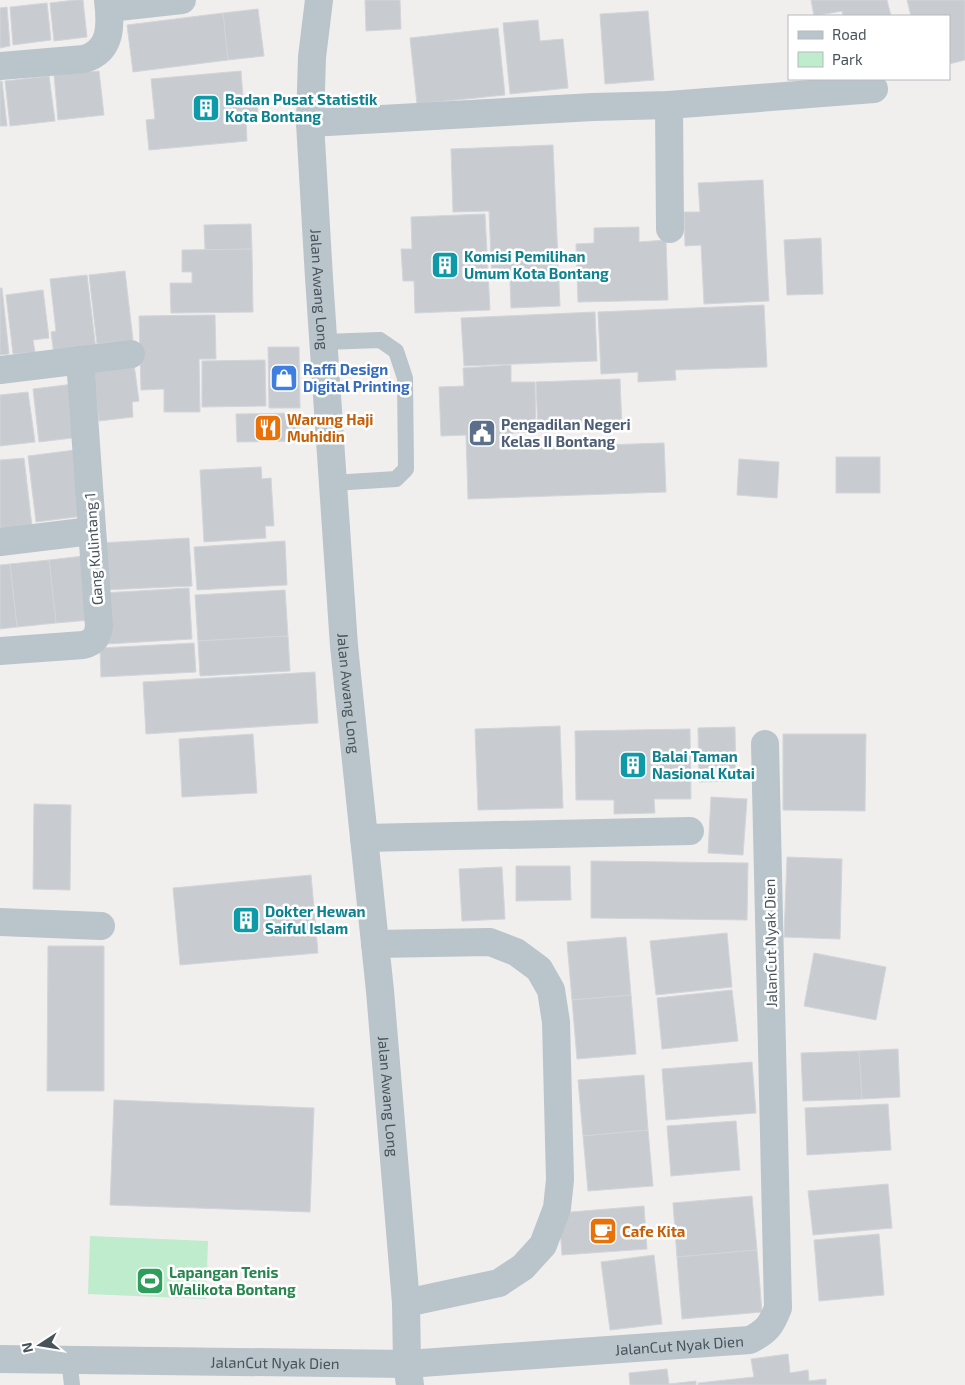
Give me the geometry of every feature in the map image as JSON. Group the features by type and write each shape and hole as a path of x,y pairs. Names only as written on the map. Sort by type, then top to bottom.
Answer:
{"street":[{"path":"0,66 84,59 94,56 107,42 108,4 182,0"},
{"name":"Jalan Awang Long","path":"319,0 312,58 310,123 333,483 344,646 364,838 406,1303 409,1374"},
{"path":"310,123 593,107 669,106 874,89"},
{"path":"669,106 670,229"},
{"path":"0,370 131,354"},
{"name":"Gang Kulintang 1","path":"0,651 83,645 92,642 98,635 99,627 80,360"},
{"path":"0,542 91,531"},
{"name":"JalanCut Nyak Dien","path":"0,1359 70,1372 409,1374 750,1340 761,1334 772,1323 778,1308 765,744"},
{"path":"364,838 690,831"},
{"path":"0,922 101,926"},
{"path":"374,944 490,942 516,952 539,969 551,990 556,1022 560,1180 557,1208 543,1245 523,1267 499,1282 406,1303"}],"lane":[{"path":"324,342 380,340 396,351 405,378 406,469 396,479 333,483"}],"green space":[{"path":"90,1236 208,1241 206,1299 88,1294"}],"building":[{"path":"83,0 87,37 54,41 50,3"},
{"path":"365,0 400,0 401,29 366,31"},
{"path":"811,0 887,0 891,15 843,15 842,11 814,15"},
{"path":"907,0 965,0 965,60 950,64 950,15 911,15"},
{"path":"47,3 51,40 13,45 10,7"},
{"path":"7,7 10,46 0,48 0,8"},
{"path":"258,9 264,56 228,60 223,13"},
{"path":"648,11 654,80 605,84 600,14"},
{"path":"223,13 228,60 133,72 127,25"},
{"path":"538,20 540,41 563,39 568,88 510,94 503,23"},
{"path":"498,28 505,95 417,104 410,38"},
{"path":"99,71 104,115 58,120 54,75"},
{"name":"Badan Pusat Statistik Kota Bontang","path":"241,71 243,97 257,96 258,119 246,120 247,141 149,150 146,120 155,119 151,79"},
{"path":"49,76 55,121 10,126 5,81"},
{"path":"0,81 2,81 7,126 0,126"},
{"path":"553,145 560,306 511,308 510,280 492,281 489,211 453,212 451,149"},
{"path":"763,180 769,301 704,304 701,245 685,246 684,212 700,212 698,183"},
{"name":"Komisi Pemilihan Umum Kota Bontang","path":"485,214 490,310 415,313 414,281 403,281 401,249 412,249 411,217"},
{"path":"251,224 252,249 205,250 204,225"},
{"path":"639,227 639,242 666,240 668,300 578,302 576,244 594,243 594,228"},
{"path":"821,238 823,294 787,295 784,240"},
{"path":"252,249 253,312 171,313 170,283 192,283 192,272 182,272 182,250"},
{"path":"125,271 133,340 97,344 89,275"},
{"path":"87,275 96,350 54,355 51,332 56,331 50,279"},
{"path":"0,288 2,288 9,354 0,355"},
{"path":"43,290 49,338 33,340 35,352 13,354 6,295"},
{"path":"764,305 767,367 675,370 676,380 638,382 638,372 601,374 598,312"},
{"path":"595,312 597,361 464,366 461,318"},
{"path":"215,315 216,359 199,359 200,412 164,412 164,389 141,390 139,316"},
{"name":"Raffi Design Digital Printing","path":"268,347 299,347 300,408 269,408"},
{"path":"265,360 266,406 202,407 202,361"},
{"path":"134,364 139,401 132,402 133,417 99,421 93,368"},
{"name":"Pengadilan Negeri Kelas II Bontang","path":"511,365 511,382 535,382 536,432 512,433 512,448 664,443 666,492 468,499 466,435 441,436 439,387 464,386 463,368"},
{"path":"620,379 622,429 538,432 536,382"},
{"path":"74,384 80,437 39,442 33,389"},
{"path":"28,392 35,442 0,446 0,395"},
{"name":"Warung Haji Muhidin","path":"299,413 300,441 237,442 236,414"},
{"path":"75,450 83,516 36,522 28,456"},
{"path":"836,457 880,457 880,493 836,493"},
{"path":"24,458 32,526 0,530 0,460"},
{"path":"739,459 779,462 777,498 737,495"},
{"path":"261,467 262,479 271,478 274,526 265,526 266,538 204,542 200,470"},
{"path":"189,538 192,586 103,590 100,543"},
{"path":"285,541 287,585 197,590 194,547"},
{"path":"84,556 90,620 56,623 49,560"},
{"path":"49,560 56,623 17,627 10,564"},
{"path":"10,564 17,627 0,629 0,565"},
{"path":"189,588 192,639 106,644 103,593"},
{"path":"285,590 288,636 198,641 195,595"},
{"path":"288,636 290,671 200,676 198,641"},
{"path":"194,643 196,672 101,677 100,648"},
{"path":"315,672 318,723 146,734 143,682"},
{"path":"560,726 563,808 478,810 475,729"},
{"path":"735,727 736,781 699,782 698,728"},
{"name":"Balai Taman Nasional Kutai","path":"690,729 691,799 654,799 655,813 614,814 614,800 576,800 575,731"},
{"path":"253,734 257,793 182,797 179,739"},
{"path":"783,734 866,734 865,811 783,810"},
{"path":"711,797 747,799 743,855 708,853"},
{"path":"34,804 71,805 70,890 33,889"},
{"path":"787,857 842,859 840,939 784,937"},
{"path":"591,861 748,863 747,920 591,918"},
{"path":"516,866 570,866 571,900 516,901"},
{"path":"502,867 505,919 462,921 459,869"},
{"name":"Dokter Hewan Saiful Islam","path":"311,875 318,953 180,965 173,888"},
{"path":"727,933 732,987 656,995 650,941"},
{"path":"626,937 631,995 572,1000 567,942"},
{"path":"48,946 104,946 104,1091 47,1091"},
{"path":"814,953 886,967 876,1020 804,1006"},
{"path":"732,990 738,1041 662,1049 657,998"},
{"path":"631,995 636,1054 577,1059 572,1000"},
{"path":"898,1049 900,1097 862,1099 859,1051"},
{"path":"859,1051 862,1099 803,1101 801,1053"},
{"path":"752,1062 756,1113 666,1120 662,1069"},
{"path":"644,1075 648,1130 583,1136 578,1080"},
{"path":"114,1100 314,1108 310,1212 110,1205"},
{"path":"888,1104 891,1150 807,1155 805,1108"},
{"path":"736,1121 740,1170 671,1176 667,1126"},
{"path":"648,1130 653,1186 588,1191 583,1136"},
{"path":"888,1184 892,1228 813,1235 808,1191"},
{"path":"752,1196 757,1250 677,1257 673,1203"},
{"name":"Cafe Kita","path":"644,1206 647,1249 562,1255 559,1213"},
{"path":"879,1234 884,1295 819,1301 814,1240"},
{"path":"757,1250 762,1312 682,1319 677,1257"},
{"path":"654,1255 662,1324 610,1330 601,1262"},
{"path":"788,1354 790,1373 808,1370 809,1381 826,1379 826,1385 698,1385 698,1383 754,1377 751,1359"},
{"path":"667,1369 669,1384 696,1381 696,1385 630,1385 629,1373"}],"place":[{"name":"Badan Pusat Statistik Kota Bontang","path":"206,108"},
{"name":"Komisi Pemilihan Umum Kota Bontang","path":"445,265"},
{"name":"Raffi Design Digital Printing","path":"284,378"},
{"name":"Warung Haji Muhidin","path":"268,428"},
{"name":"Pengadilan Negeri Kelas II Bontang","path":"482,433"},
{"name":"Balai Taman Nasional Kutai","path":"633,765"},
{"name":"Dokter Hewan Saiful Islam","path":"246,920"},
{"name":"Cafe Kita","path":"603,1231"},
{"name":"Lapangan Tenis Walikota Bontang","path":"150,1281"}]}
